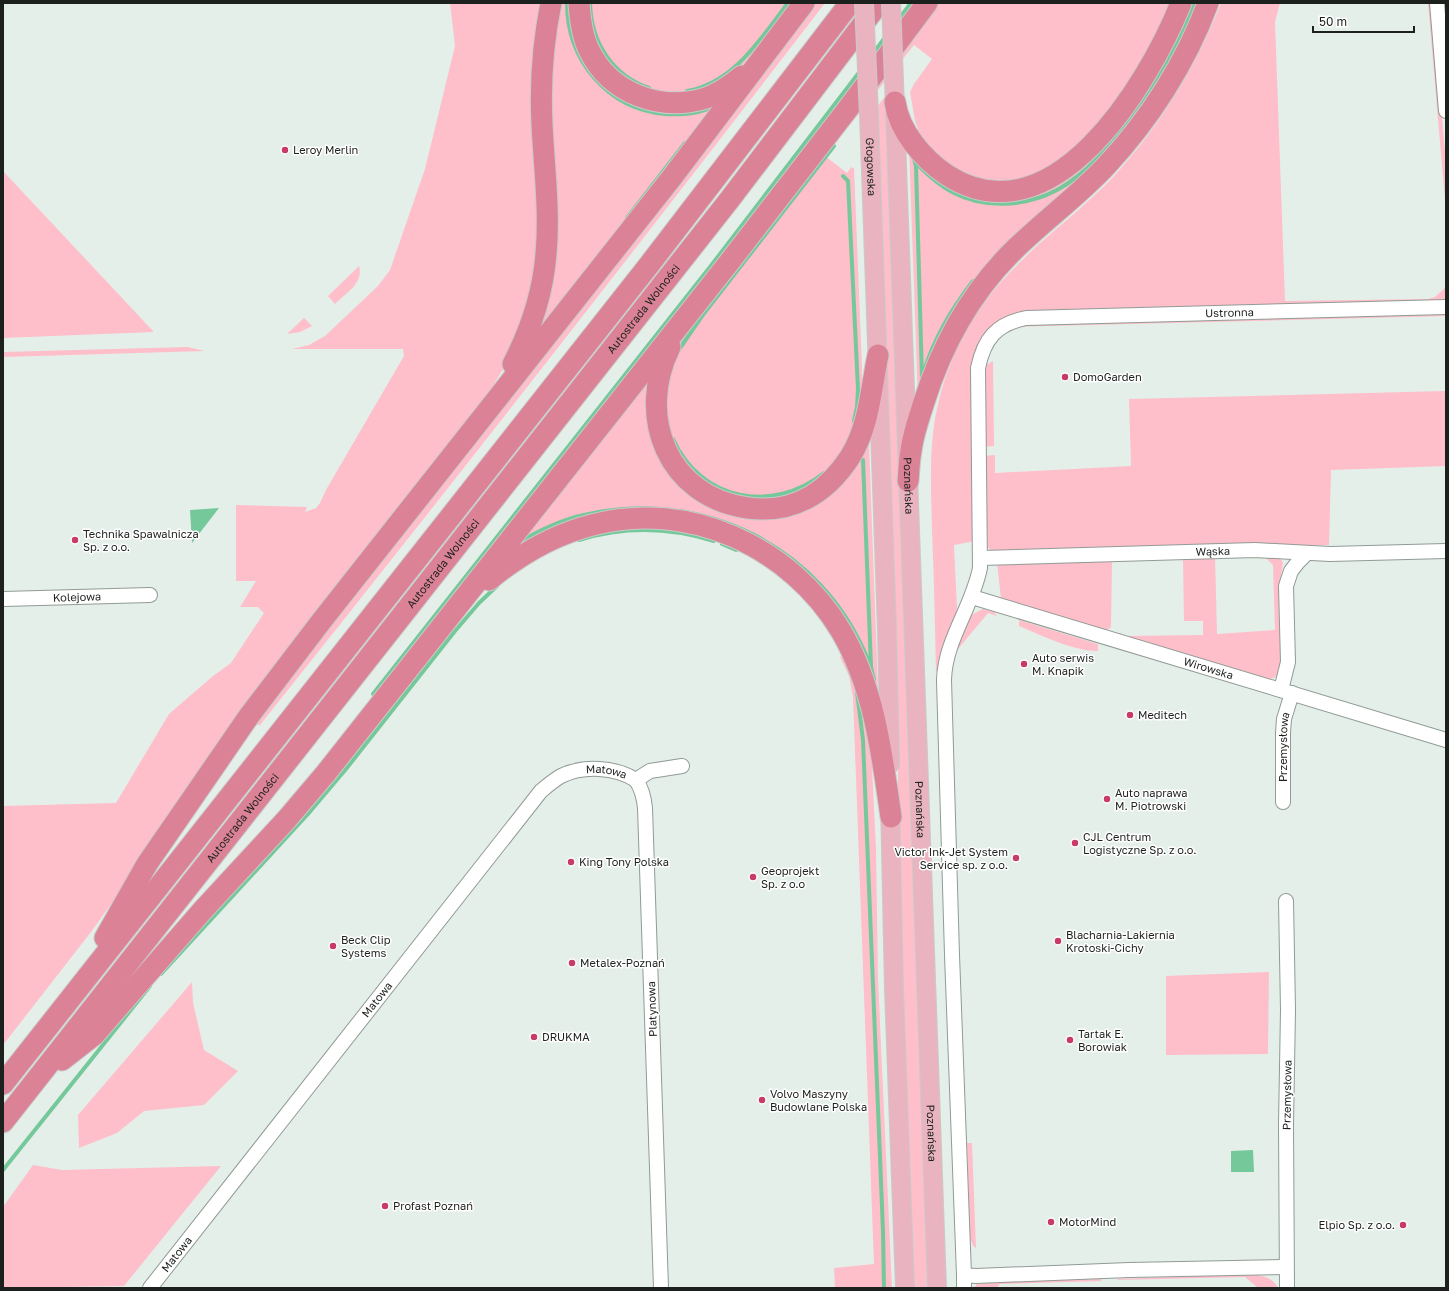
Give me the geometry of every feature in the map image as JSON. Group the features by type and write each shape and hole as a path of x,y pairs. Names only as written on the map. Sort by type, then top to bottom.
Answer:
{"highway":[{"path":"490,406 524,343 535,312 542,282 546,255 548,220 542,124 542,75 550,3"},
{"path":"579,3 583,32 588,49 600,68 612,80 627,91 650,100 675,103 692,102 706,98 740,78 770,49"},
{"path":"71,998 147,864 249,716 490,406 625,237 804,3"},
{"name":"Autostrada Wolności","path":"3,1084 649,265 850,3"},
{"name":"Autostrada Wolności","path":"3,1122 720,212 879,3"},
{"path":"36,1080 94,1035 202,911 292,813 342,753 693,308 820,145 927,3"},
{"path":"894,102 900,120 917,148 932,164 950,177 968,186 991,191 1014,191 1032,186 1048,179 1074,161 1092,144 1112,120 1131,95 1153,60 1181,3"},
{"path":"908,481 910,452 925,398 943,351 962,314 987,280 1006,259 1095,178 1126,143 1168,84 1192,39 1208,3"},
{"path":"693,308 673,341 662,366 656,396 656,418 659,432 666,452 673,463 681,474 693,485 717,500 742,507 764,509 793,505 818,492 838,474 850,456 861,434 869,403 878,355"},
{"path":"452,614 478,590 519,557 536,546 593,524 638,518 660,519 699,525 741,539 793,573 819,600 841,632 858,666 865,687 881,747 891,817"}],"main road":[{"name":"Głogowska","path":"864,3 878,355"},
{"path":"891,3 894,102"},
{"name":"Poznańska","path":"894,102 938,1288"},
{"path":"878,355 887,622 894,990 905,1288"}],"street":[{"path":"1437,3 1446,111"},
{"name":"Ustronna","path":"980,558 978,368 984,347 996,331 1003,325 1014,321 1042,318 1446,308"},
{"name":"Wąska","path":"980,558 1255,550 1352,554 1446,551"},
{"name":"Przemysłowa","path":"1283,802 1283,733 1288,662 1286,586 1292,571 1307,553"},
{"path":"980,558 978,579 972,597 947,655 944,680 952,962 964,1282 976,1276 1129,1270 1286,1268"},
{"name":"Kolejowa","path":"3,599 150,595"},
{"name":"Wirowska","path":"972,597 1446,740"},
{"path":"636,780 650,771 682,766"},
{"name":"Matowa","path":"150,1288 541,791 560,777 571,772 581,770 606,770 619,773 636,780"},
{"name":"Platynowa","path":"636,780 641,788 645,808 661,1288"},
{"name":"Przemysłowa","path":"1286,901 1288,1010 1287,1288"}],"shaded area":[{"path":"450,3 544,3 540,194 536,281 505,366 489,392 91,932 3,1045 3,806 116,803 169,714 213,676 231,663 264,613 258,607 240,607 256,581 236,581 236,505 307,507 305,512 316,508 404,356 403,349 292,349 309,345 325,336 378,286 390,270 425,169 455,46"},
{"path":"556,3 572,3 607,85 720,99 530,342 548,134"},
{"path":"586,3 793,3 750,58 741,67 722,82 683,96 630,85 598,53"},
{"path":"813,3 825,3 474,455 260,725 258,725 256,722"},
{"path":"936,3 1176,3 1145,64 1071,158 1006,187 956,175 922,140 915,121 910,92 932,59 914,45 825,156 847,173 852,166 852,168 854,168 862,367 862,408 838,466 793,497 747,501 706,485 671,446 663,378 682,336"},
{"path":"1190,3 1202,3 1187,36 1122,140 1010,246 918,401 909,146 941,180 1052,187"},
{"path":"1221,3 1280,3 1275,22 1285,301 1428,299 1435,297 1446,287 1446,300 1021,314 1006,317 998,321 987,331 975,541 954,545 957,608 941,653 936,673 931,463 936,413 950,365 972,321 1001,282 1028,254 1100,190 1131,157 1147,137 1188,73"},
{"path":"1428,3 1432,3 1446,163 1446,212"},
{"path":"886,95 930,1288 913,1288 898,866 898,765 877,107"},
{"path":"3,171 153,331 153,332 3,338"},
{"path":"359,266 360,272 357,283 335,304 328,296"},
{"path":"1446,313 1446,316 1009,327 1015,325"},
{"path":"304,318 312,326 300,332 287,334"},
{"path":"187,347 205,351 3,357 3,352"},
{"path":"993,361 994,446 983,447 985,366"},
{"path":"651,368 667,466 771,514 869,443 877,691 836,610 692,516 522,545 507,551"},
{"path":"1446,391 1446,466 1331,470 1329,545 999,552 991,551 988,547 983,456 995,455 995,473 1131,466 1129,399"},
{"path":"219,508 192,543 190,510"},
{"path":"1261,553 1280,558 1283,563 1280,582 1281,665 1279,673 1274,678 1266,679 1120,635 1120,633 1124,636 1203,635 1203,621 1184,621 1183,556 1215,556 1217,634 1275,630 1273,565"},
{"path":"1112,559 1111,627 1106,631 1001,599 997,562"},
{"path":"983,609 994,612 997,616 988,613 953,655 969,618 973,614"},
{"path":"1019,620 1098,644 1098,651 1079,649 1047,638 1019,626"},
{"path":"847,654 869,734 872,767 876,850 878,979 892,1288 835,1288 834,1268 874,1264 853,697 849,676 840,657"},
{"path":"1269,972 1268,1054 1166,1055 1166,976"},
{"path":"192,982 193,1003 204,1050 238,1071 204,1105 144,1111 117,1133 79,1148 78,1115"},
{"path":"967,1143 972,1143 976,1248 973,1246 970,1238"},
{"path":"1253,1150 1254,1172 1231,1172 1231,1151"},
{"path":"33,1165 62,1170 221,1166 124,1286 3,1288 3,1207"},
{"path":"1248,1274 1269,1279 1278,1288 1258,1288 1245,1277 1118,1280 1118,1279"},
{"path":"1101,1279 1101,1281 1000,1284 997,1288 974,1288 977,1284 987,1282"}],"waterway":[{"path":"567,3 569,24 574,44 583,62 594,78 609,92 625,103 644,110 665,114 691,113 704,110 715,105"},
{"path":"590,3 594,31 599,44 606,55 614,66 624,75 649,88"},
{"path":"687,91 704,86 719,79 732,69 757,44 788,3"},
{"path":"898,20 911,3"},
{"path":"919,166 934,180 947,189 977,201 1004,204 1018,203 1045,196 1057,190 1078,175 1100,156 1120,133 1157,80 1185,27 1195,3"},
{"path":"872,55 886,36"},
{"path":"373,694 710,267 861,70"},
{"path":"627,218 685,143"},
{"path":"678,351 702,316 834,146"},
{"path":"913,155 916,166 922,378"},
{"path":"843,176 848,181 858,389 857,407 854,421"},
{"path":"924,371 944,324 973,281"},
{"path":"673,439 685,460 701,476 719,488 740,495 761,497 782,494 804,486 824,473"},
{"path":"863,460 871,667 874,680"},
{"path":"520,542 567,520 584,515 628,509 672,510 714,519 753,535 789,557 821,586 848,620 868,660"},
{"path":"579,540 613,532 646,530 680,533 714,541"},
{"path":"722,544 736,550"},
{"path":"161,974 308,814 346,769 455,631 479,603 497,586"},
{"path":"857,692 863,740 884,1288"},
{"path":"3,1170 150,986"}],"place":[{"name":"Leroy Merlin","path":"285,150"},
{"name":"DomoGarden","path":"1065,377"},
{"name":"Technika Spawalnicza Sp. z o.o.","path":"75,540"},
{"name":"Auto serwis M. Knapik","path":"1024,664"},
{"name":"Meditech","path":"1130,715"},
{"name":"Auto naprawa M. Piotrowski","path":"1107,799"},
{"name":"CJL Centrum Logistyczne Sp. z o.o.","path":"1075,843"},
{"name":"Victor Ink-Jet System Service sp. z o.o.","path":"1016,858"},
{"name":"King Tony Polska","path":"571,862"},
{"name":"Geoprojekt Sp. z o.o","path":"753,877"},
{"name":"Blacharnia-Lakiernia Krotoski-Cichy","path":"1058,941"},
{"name":"Beck Clip Systems","path":"333,946"},
{"name":"Metalex-Poznań","path":"572,963"},
{"name":"DRUKMA","path":"534,1037"},
{"name":"Tartak E. Borowiak","path":"1070,1040"},
{"name":"Volvo Maszyny Budowlane Polska","path":"762,1100"},
{"name":"Profast Poznań","path":"385,1206"},
{"name":"MotorMind","path":"1051,1222"},
{"name":"Elpio Sp. z o.o.","path":"1403,1225"}]}
